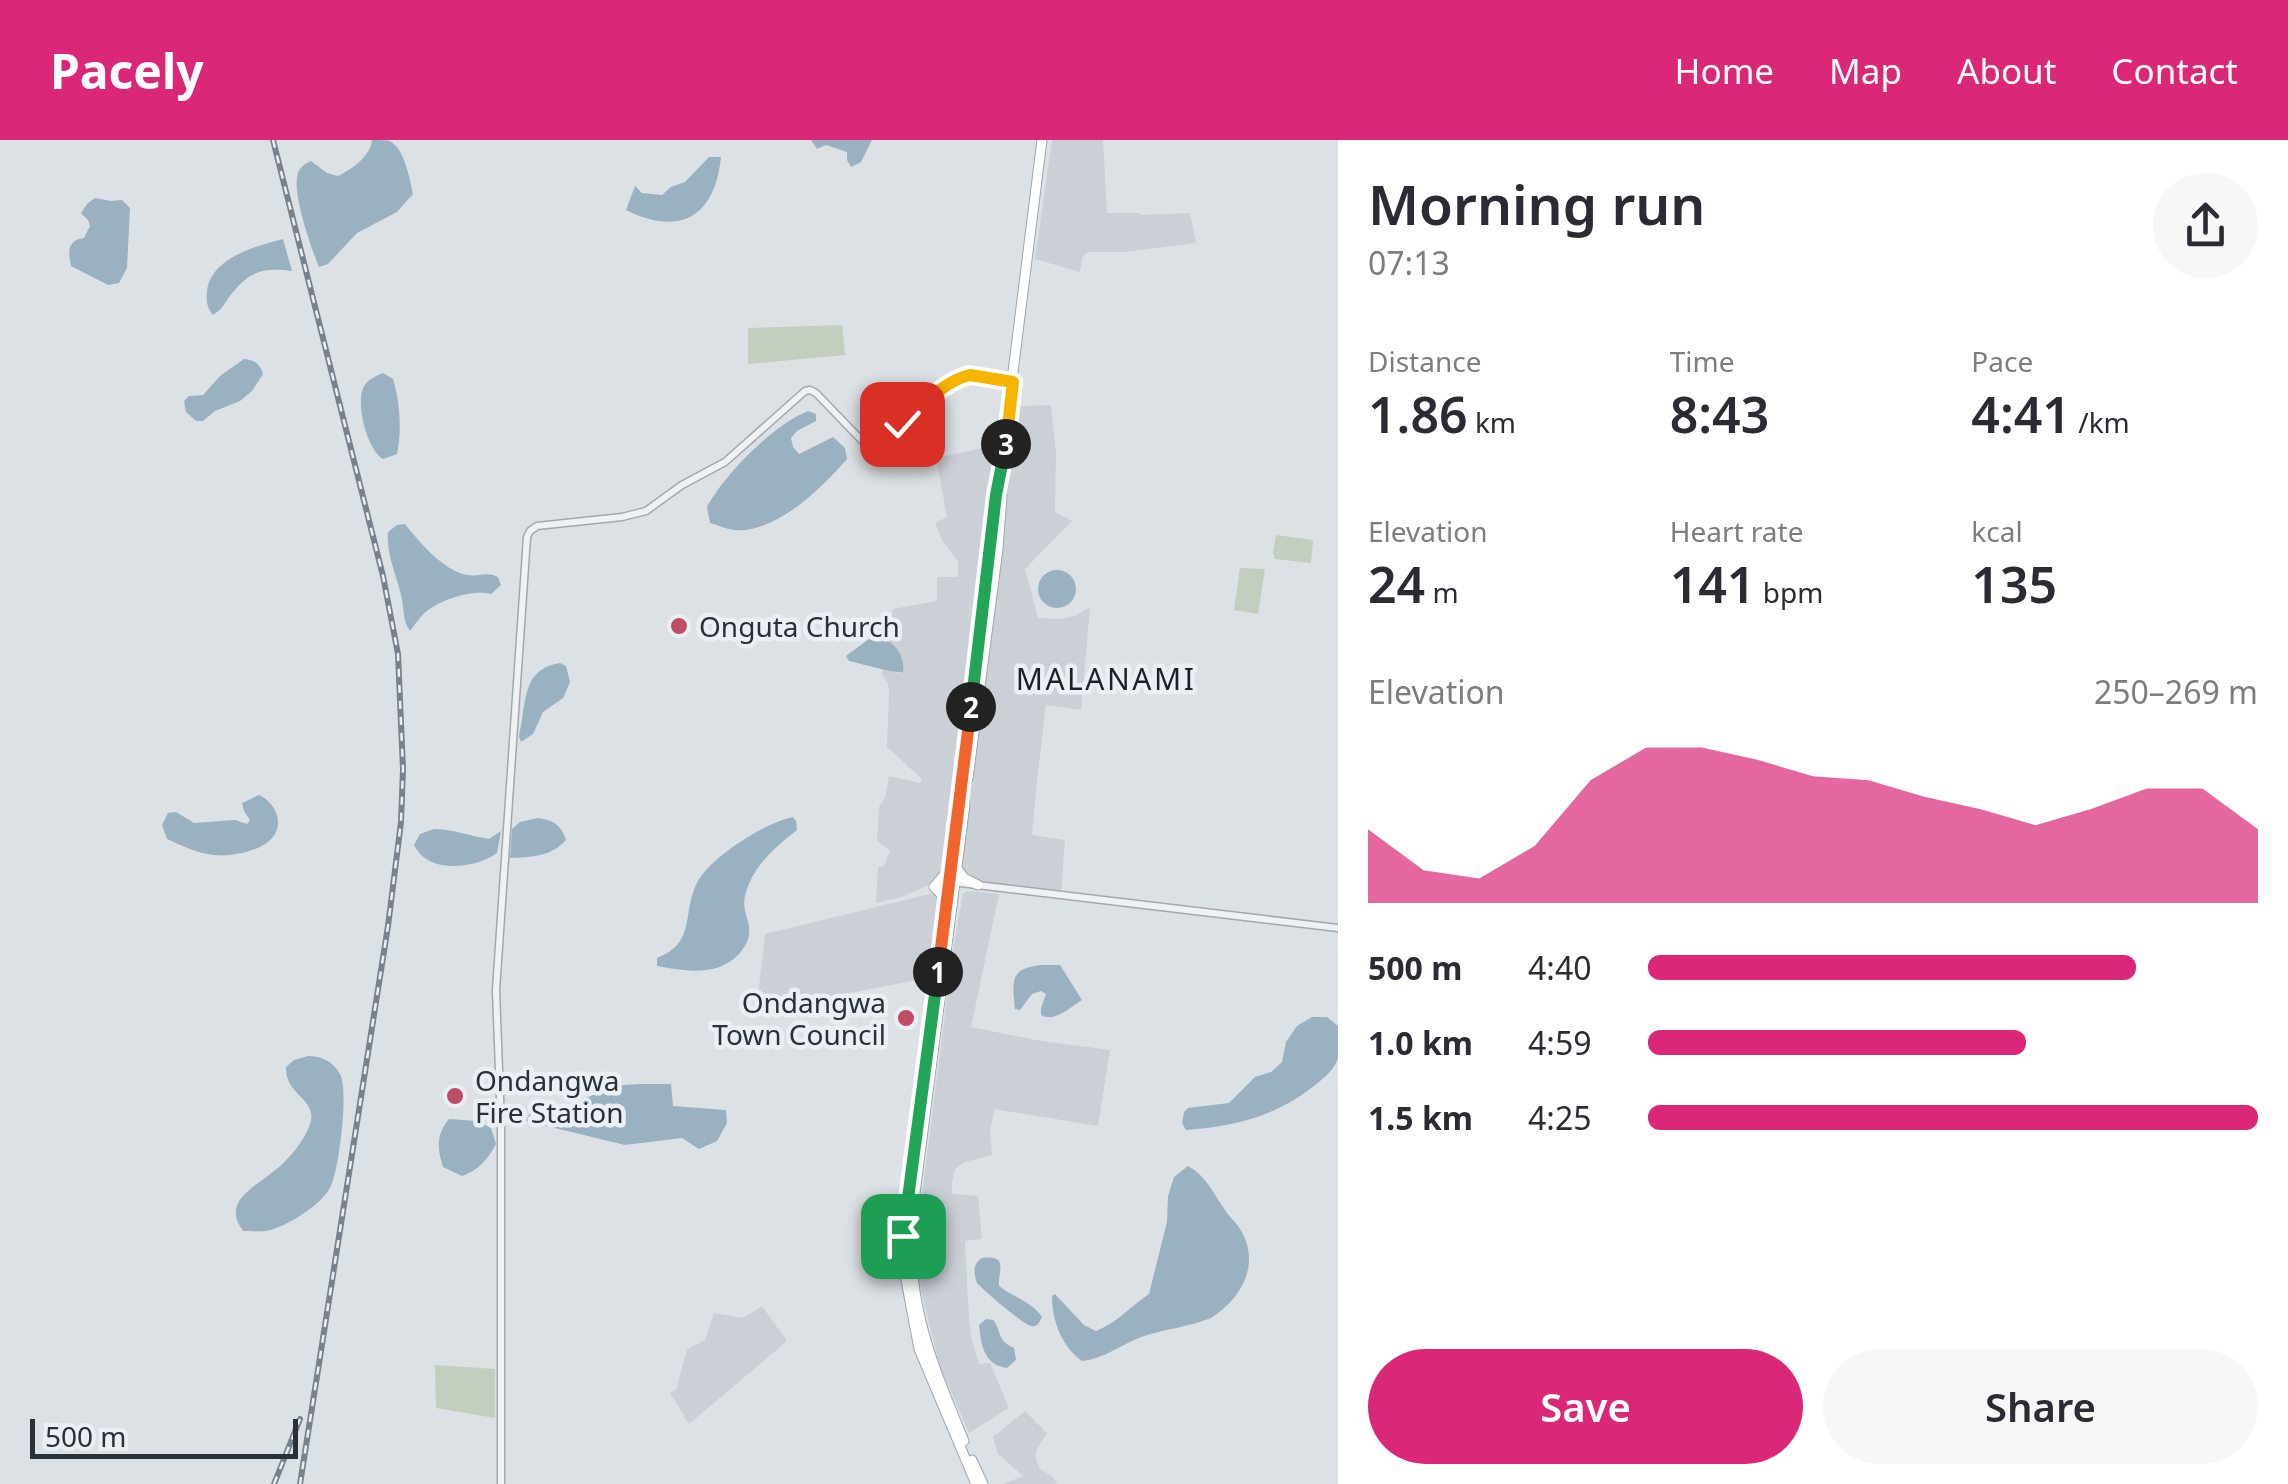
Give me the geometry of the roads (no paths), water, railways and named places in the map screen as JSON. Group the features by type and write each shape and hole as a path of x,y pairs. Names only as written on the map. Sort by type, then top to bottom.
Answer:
{"main road":[{"path":"979,1484 926,1344 907,1251 972,723 998,549 1003,463 1042,140"},
{"path":"954,868 978,885"},
{"path":"950,897 934,887 954,868"},
{"path":"950,897 961,889 978,885"}],"street":[{"path":"501,1484 501,1124 496,990 527,537 537,526 646,512 682,485 725,462 810,390 874,448 956,379 970,375 1013,382"},
{"path":"952,882 1338,928"}],"water":[{"path":"372,140 389,141 399,149 413,194 397,212 357,233 328,264 319,267 301,210 298,172 311,161 338,176 364,157"},
{"path":"811,140 872,140 861,162 851,167 847,152 826,145 817,149"},
{"path":"709,157 721,157 717,178 703,207 692,216 663,222 626,210 635,186 642,193 662,195 685,182"},
{"path":"95,198 122,200 130,208 127,268 119,283 108,285 71,266 72,244 84,238 90,226 81,213"},
{"path":"283,239 292,271 263,271 249,277 213,315 207,296 216,270 236,255"},
{"path":"244,359 256,363 263,374 252,391 203,421 196,421 186,412 184,401 189,396 203,395 220,376"},
{"path":"383,373 393,379 400,426 397,454 383,459 368,437 361,396 365,385"},
{"path":"808,411 816,414 816,421 797,431 791,438 793,447 799,454 833,437 845,448 847,459 811,495 765,525 734,530 710,523 707,507 738,466 780,427"},
{"path":"405,524 450,568 467,575 494,575 501,585 491,594 467,594 441,603 424,613 410,631 388,541 388,532"},
{"path":"1057,570 1070,576 1076,589 1070,602 1057,608 1044,602 1038,589 1044,576"},
{"path":"873,636 896,648 903,672 849,661 846,656"},
{"path":"560,663 566,666 570,682 563,698 543,712 533,734 521,742 525,701 532,681 547,667"},
{"path":"259,795 275,809 278,822 274,835 257,848 214,855 167,839 162,825 168,813 176,812 194,823 235,820 247,824 250,820 242,803"},
{"path":"793,817 797,830 762,863 747,889 744,903 749,935 740,953 710,969 689,971 657,966 657,958 669,952 683,936 696,885 712,864 738,843"},
{"path":"538,818 556,824 566,840 547,853 510,858 512,829 520,822"},
{"path":"434,829 489,839 501,831 497,853 462,866 433,862 414,845 420,834"},
{"path":"1060,965 1082,1000 1062,1013 1046,1017 1041,1015 1046,994 1041,991 1032,994 1020,1010 1015,1009 1015,977 1024,969"},
{"path":"1312,1017 1327,1017 1338,1026 1338,1058 1322,1080 1288,1103 1256,1117 1186,1130 1182,1123 1188,1108 1229,1103 1255,1077 1271,1072 1282,1062 1286,1042 1297,1026"},
{"path":"308,1056 330,1063 343,1083 342,1131 330,1188 292,1221 266,1231 243,1231 237,1220 238,1203 291,1154 310,1123 308,1106 287,1078 286,1067"},
{"path":"671,1084 673,1106 726,1110 727,1123 717,1141 699,1149 682,1138 625,1145 526,1121 534,1104 569,1106 613,1086"},
{"path":"449,1119 477,1121 491,1128 496,1144 482,1164 462,1176 443,1167 441,1160 440,1136"},
{"path":"1188,1166 1204,1179 1242,1232 1249,1257 1239,1291 1211,1318 1141,1337 1105,1355 1082,1361 1060,1333 1052,1296 1055,1294 1084,1325 1096,1331 1149,1294 1167,1222 1168,1196 1174,1177"},
{"path":"982,1258 999,1261 999,1286 1038,1312 1042,1317 1037,1325 1020,1320 977,1283 975,1266"},
{"path":"986,1319 993,1320 1002,1339 1014,1348 1016,1360 1007,1368 993,1363 985,1353 979,1325"}],"railway":[{"path":"273,140 383,576 398,654 403,769 401,822 388,926 300,1484"},
{"path":"274,1484 300,1419"}],"place":[{"name":"Onguta Church","path":"679,626"},
{"name":"Ondangwa Town Council","path":"906,1018"},
{"name":"Ondangwa Fire Station","path":"455,1096"}],"district":[{"name":"MALANAMI","path":"1106,678"}]}
